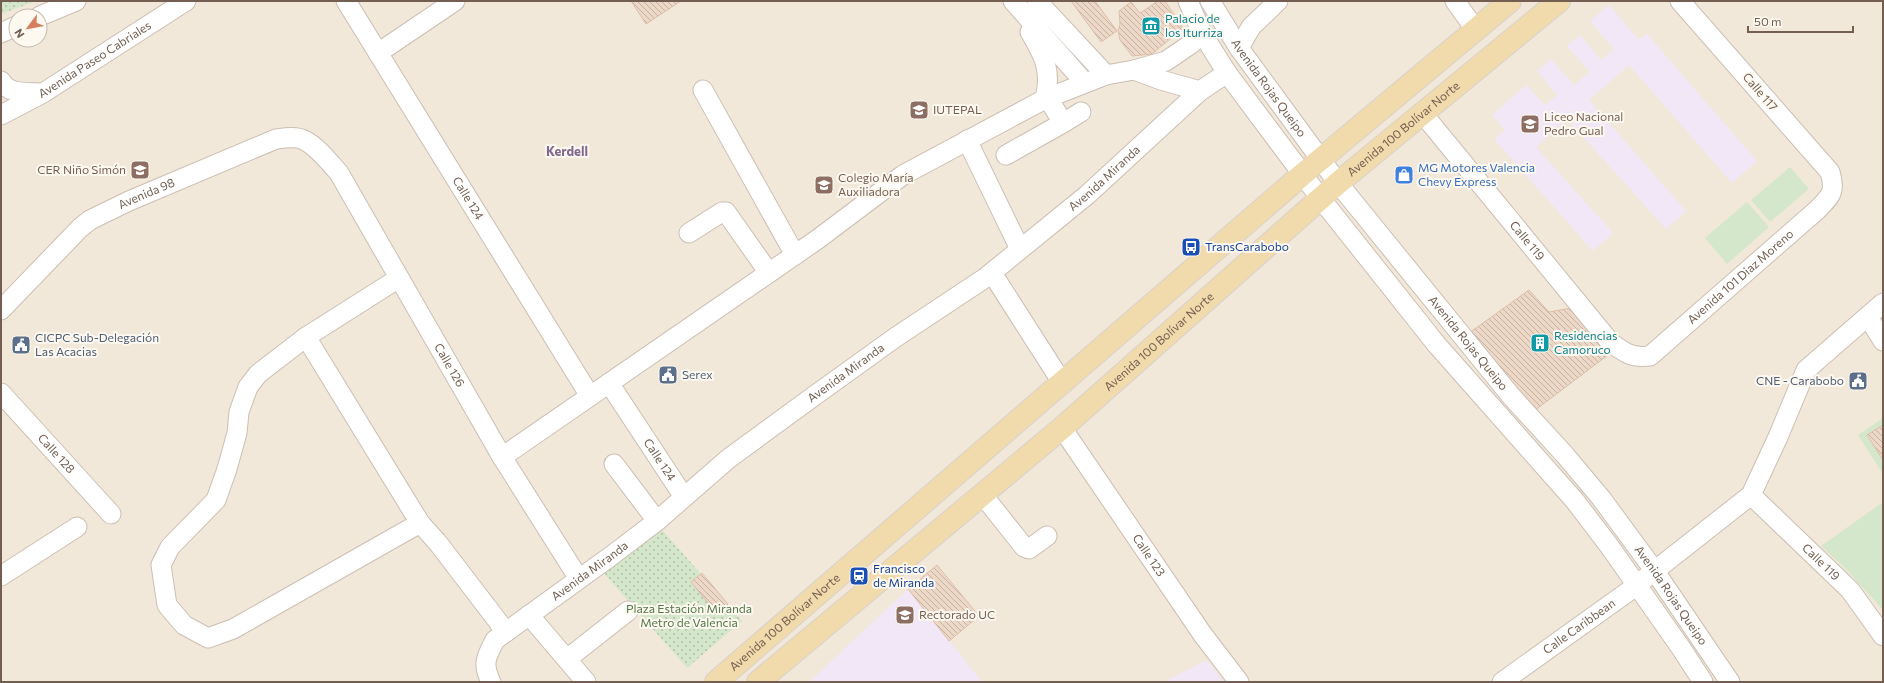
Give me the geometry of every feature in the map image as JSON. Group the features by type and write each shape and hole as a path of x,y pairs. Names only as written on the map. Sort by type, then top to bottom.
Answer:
{"main road":[{"name":"Avenida 100 Bolívar Norte","path":"716,682 1063,384 1321,159 1510,1"},
{"name":"Avenida 100 Bolívar Norte","path":"758,682 1062,428 1338,183 1559,1"}],"street":[{"path":"48,13 76,1"},
{"name":"Avenida Paseo Cabriales","path":"1,115 43,93 186,1"},
{"name":"Calle 124","path":"346,1 590,396"},
{"path":"378,53 455,1"},
{"path":"1013,1 1085,83"},
{"path":"1013,1 1045,58 1049,84 1046,98 1063,123"},
{"path":"1037,1 1106,75"},
{"name":"Avenida Rojas Queipo","path":"1188,1 1202,33 1227,73 1321,198 1438,345 1575,501 1610,547 1703,682"},
{"name":"Avenida Rojas Queipo","path":"1210,1 1240,48 1338,183 1511,396 1565,455 1601,498 1654,570 1730,682"},
{"path":"1240,48 1251,27 1278,1"},
{"path":"1455,1 1475,29"},
{"name":"Calle 117","path":"1680,1 1830,172 1834,185"},
{"path":"502,457 795,255 903,175 1046,98 1106,75 1134,70 1166,61 1191,44 1202,33"},
{"path":"1134,70 1200,91"},
{"name":"Avenida Miranda","path":"491,682 486,672 486,659 495,640 657,521 728,459 896,337 992,273 1087,195 1200,91 1227,73"},
{"path":"1,81 3,84 16,92 43,93"},
{"path":"703,90 795,255"},
{"path":"1006,155 1081,112"},
{"name":"Calle 119","path":"1423,114 1610,342 1627,354 1639,357"},
{"name":"Avenida 98","path":"1,310 80,228 90,220 276,139 290,138 304,140 320,152"},
{"path":"967,140 1020,249"},
{"name":"Calle 126","path":"320,152 339,173 502,457 579,579"},
{"name":"Avenida 101 Diaz Moreno","path":"1639,357 1650,356 1817,210 1829,198 1834,185"},
{"path":"689,233 722,212 726,212 769,273"},
{"path":"992,273 1063,384"},
{"path":"399,278 306,337 258,374 248,387 239,412 237,433 227,469 216,500 170,547 161,565 167,605 184,625 208,638 233,629 420,523"},
{"path":"1751,495 1806,370 1883,303"},
{"path":"1868,317 1883,341"},
{"path":"306,337 420,523 438,543 506,632"},
{"name":"Calle 124","path":"609,383 684,497"},
{"name":"Calle 128","path":"1,392 111,514"},
{"name":"Calle 123","path":"1062,428 1203,635 1239,682"},
{"path":"614,464 657,521"},
{"path":"982,494 1024,547 1029,549 1047,536"},
{"name":"Calle 119","path":"1751,495 1850,590 1883,636"},
{"name":"Calle Caribbean","path":"1502,682 1636,584 1751,495"},
{"path":"1,576 77,527"},
{"path":"567,659 628,611"},
{"path":"529,614 586,682"}],"shaded area":[{"path":"1,1 1883,1 1883,682 1,682"},
{"name":"Liceo Nacional Pedro Gual","path":"1609,5 1639,40 1647,34 1757,161 1732,183 1629,65 1589,100 1686,211 1666,229 1567,119 1536,147 1613,233 1593,251 1494,139 1505,130 1492,115 1526,85 1545,105 1557,95 1537,71 1551,59 1574,85 1590,72 1567,46 1580,35 1601,60 1614,49 1590,21"},
{"name":"Rectorado UC","path":"908,589 982,682 809,682"},
{"path":"1207,660 1223,682 1163,682"}],"green space":[{"path":"1,1 36,1 17,8 8,8 8,11 1,14"},
{"path":"1790,167 1809,189 1770,222 1751,200"},
{"path":"1747,202 1769,227 1727,264 1705,238"},
{"path":"1883,418 1883,474 1858,435"},
{"path":"1883,502 1883,610 1846,569 1821,546"},
{"name":"Plaza Estación Miranda Metro de Valencia","path":"657,524 742,621 687,668 601,570"}],"building":[{"path":"631,1 681,1 646,24"},
{"path":"1071,1 1095,1 1117,31 1101,42"},
{"name":"Palacio de los Iturriza","path":"1158,1 1165,1 1183,28 1152,54 1132,56 1120,40 1118,31 1120,24 1119,11 1131,2 1140,13"},
{"name":"Residencias Camoruco","path":"1529,290 1549,312 1571,308 1612,352 1530,414 1469,333"},
{"path":"1883,425 1883,460 1867,435"},
{"path":"937,565 979,616 949,641 908,589"},
{"path":"702,573 728,604 717,614 691,582"}],"place":[{"name":"Palacio de los Iturriza","path":"1151,26"},
{"name":"IUTEPAL","path":"919,110"},
{"name":"Liceo Nacional Pedro Gual","path":"1530,124"},
{"name":"CER Niño Simón","path":"140,170"},
{"name":"MG Motores Valencia Chevy Express","path":"1404,175"},
{"name":"Colegio María Auxiliadora","path":"824,185"},
{"name":"TransCarabobo","path":"1191,247"},
{"name":"Residencias Camoruco","path":"1540,343"},
{"name":"CICPC Sub-Delegación Las Acacias","path":"21,345"},
{"name":"Serex","path":"668,375"},
{"name":"CNE - Carabobo","path":"1858,381"},
{"name":"Francisco de Miranda","path":"859,576"},
{"name":"Rectorado UC","path":"905,615"}],"district":[{"name":"Kerdell","path":"567,151"}]}
